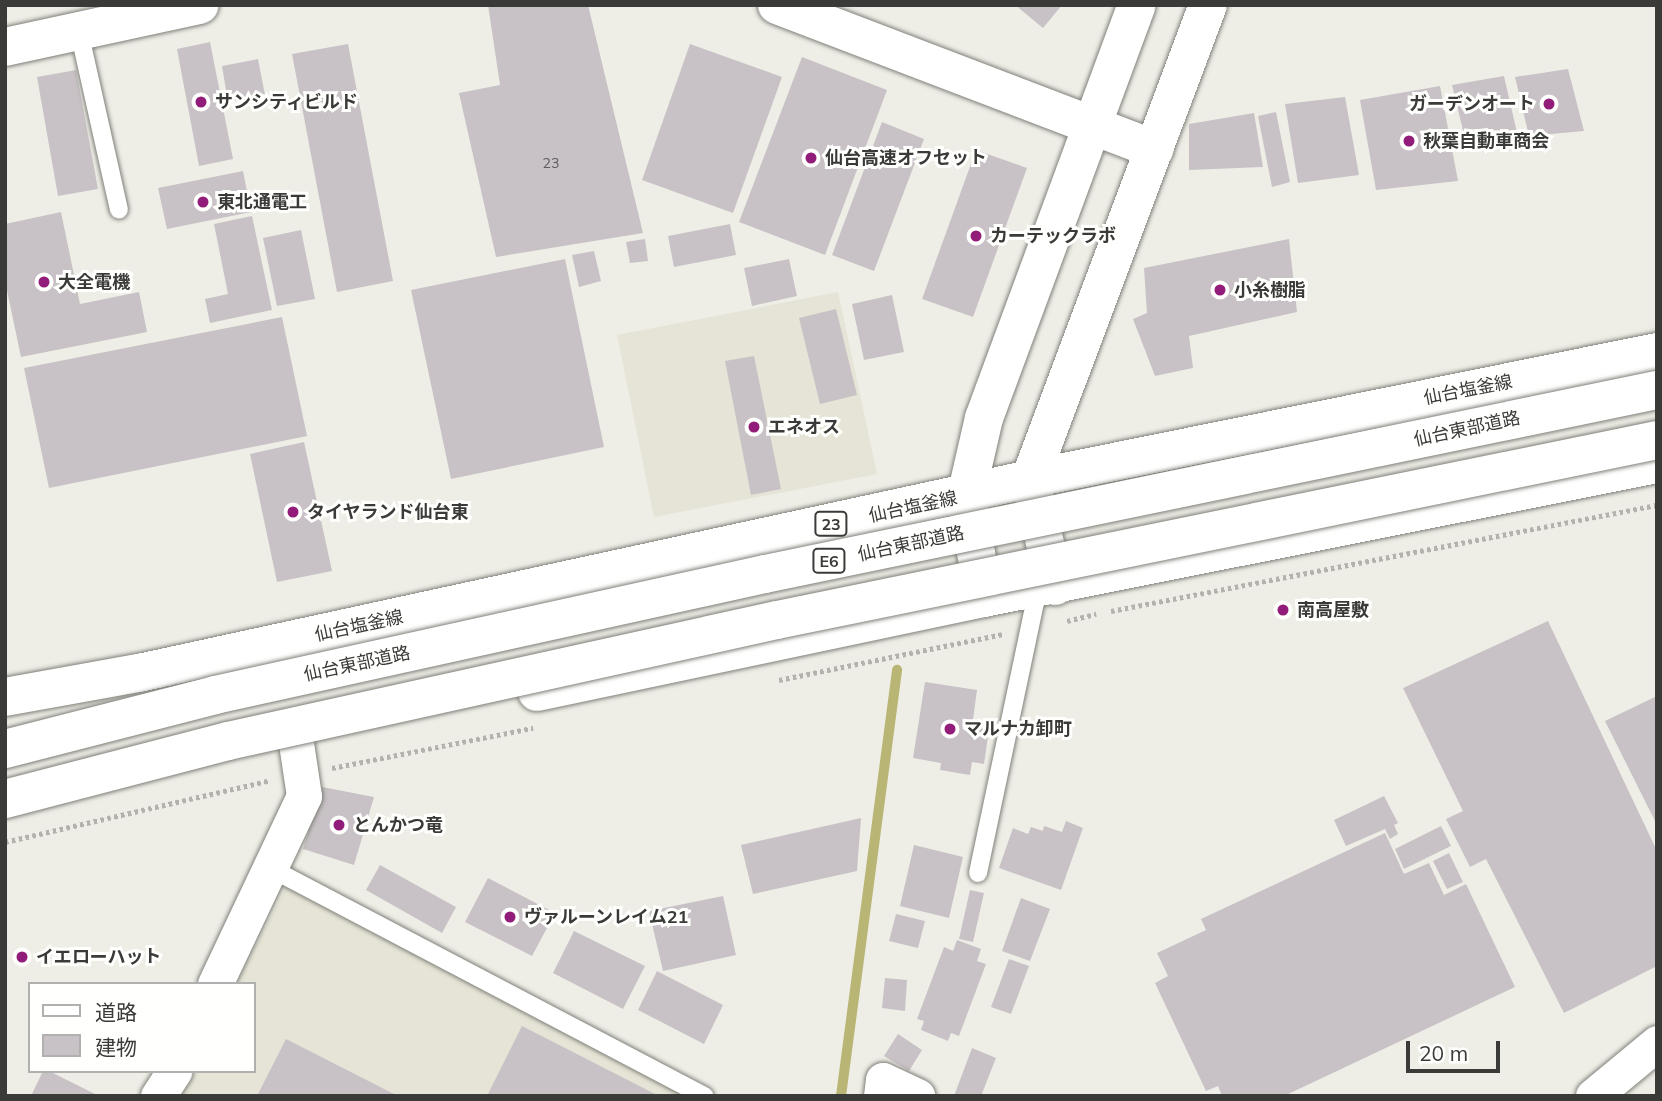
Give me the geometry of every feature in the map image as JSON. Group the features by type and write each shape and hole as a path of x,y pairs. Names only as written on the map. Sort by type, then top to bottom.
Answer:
{"main road":[{"path":"5,47 200,5"},
{"path":"778,5 1154,149"},
{"path":"984,598 966,496 985,418 1137,5"},
{"path":"1046,587 1030,479 1208,5"},
{"name":"仙台塩釜線","path":"5,697 152,670 966,496 1030,479 1657,352"},
{"name":"仙台東部道路","path":"5,749 215,695 765,574 1657,390"},
{"path":"5,796 228,741 764,623 1657,440"},
{"path":"5,796 307,757 984,598 1657,464"}],"street":[{"path":"216,982 304,796 307,757"},
{"path":"1593,1096 1657,1043"},
{"path":"158,1096 173,1073"},
{"path":"881,1096 883,1080 918,1096"}],"lane":[{"path":"79,31 119,210"},
{"path":"978,873 1032,628 1046,587"},
{"path":"270,868 705,1096"}],"path":[{"path":"771,681 1657,505"},
{"path":"307,757 544,726"},
{"path":"5,842 276,779"}],"shaded area":[{"path":"838,292 877,474 654,517 617,335"},
{"path":"286,887 698,1096 174,1096 189,1073 256,1073 256,982 237,982"}],"building":[{"path":"488,5 588,5 643,233 496,257 459,93 500,85"},
{"path":"1015,5 1062,5 1043,28"},
{"path":"210,42 233,159 199,166 177,49"},
{"path":"348,44 393,281 337,292 292,54"},
{"path":"690,44 782,77 733,213 642,180"},
{"path":"802,57 887,90 825,255 739,222"},
{"path":"258,59 265,95 228,102 222,66"},
{"name":"ガーデンオート","path":"1568,69 1584,131 1529,136 1515,77"},
{"path":"76,70 98,189 58,196 37,77"},
{"path":"1504,76 1520,146 1468,151 1452,85"},
{"name":"秋葉自動車商会","path":"1440,86 1458,181 1376,190 1360,100"},
{"path":"1345,97 1359,175 1298,183 1285,104"},
{"path":"1276,112 1290,182 1272,187 1258,116"},
{"path":"1254,113 1263,167 1189,170 1189,124"},
{"path":"882,122 924,139 874,271 832,255"},
{"path":"976,150 1027,168 973,317 922,299"},
{"path":"243,171 251,212 167,229 158,188"},
{"path":"61,212 80,304 139,292 147,332 21,357 5,281 5,224"},
{"path":"252,216 272,310 210,323 205,299 228,294 214,224"},
{"path":"730,224 736,255 674,267 668,236"},
{"path":"301,230 315,299 277,306 263,238"},
{"path":"645,239 648,261 630,263 626,242"},
{"name":"小糸樹脂","path":"1289,239 1297,312 1189,336 1193,368 1155,376 1133,319 1147,313 1144,268"},
{"path":"594,251 601,281 579,287 572,255"},
{"path":"565,259 604,447 451,479 411,290"},
{"path":"789,259 797,296 752,306 744,268"},
{"path":"892,295 904,352 864,360 852,304"},
{"path":"836,309 857,395 820,404 799,318"},
{"path":"282,317 307,436 49,488 24,368"},
{"path":"754,356 781,489 751,495 725,361"},
{"path":"304,442 332,571 277,582 250,454"},
{"path":"1548,621 1657,851 1657,966 1564,1013 1486,859 1470,867 1446,819 1463,811 1403,688"},
{"path":"925,682 977,690 972,727 989,730 984,764 972,762 970,775 940,770 941,763 913,758"},
{"path":"1657,696 1657,825 1605,721"},
{"path":"322,787 374,797 354,865 303,849"},
{"path":"1384,796 1398,823 1394,825 1398,834 1390,839 1385,829 1346,846 1334,820"},
{"path":"861,818 857,871 753,894 741,845"},
{"path":"1066,821 1083,828 1061,890 999,868 1013,828 1028,834 1031,827 1043,831 1044,826 1062,832"},
{"path":"1441,826 1451,846 1404,869 1395,849"},
{"path":"1385,833 1404,874 1429,863 1444,895 1466,884 1515,987 1284,1096 1222,1096 1218,1086 1206,1091 1155,983 1168,976 1157,953 1206,930 1201,919"},
{"path":"914,845 963,857 949,918 900,906"},
{"path":"1449,853 1463,882 1447,889 1433,861"},
{"path":"380,865 456,907 442,933 366,890"},
{"name":"ヴァルーンレイム21","path":"488,878 555,913 532,956 465,922"},
{"path":"970,890 984,893 973,942 959,939"},
{"path":"723,896 736,955 663,971 649,911"},
{"path":"1021,898 1050,909 1030,961 1002,951"},
{"path":"896,914 925,921 918,948 889,941"},
{"path":"574,931 645,966 623,1009 553,973"},
{"path":"957,940 981,949 977,961 986,964 959,1036 951,1033 948,1041 921,1030 924,1021 917,1019 944,947 953,951"},
{"path":"1009,959 1029,966 1011,1014 991,1007"},
{"path":"657,971 723,1005 704,1044 638,1010"},
{"path":"885,978 907,980 905,1011 882,1008"},
{"path":"522,1026 659,1096 487,1096"},
{"path":"898,1034 922,1050 909,1071 884,1056"},
{"path":"286,1039 398,1096 257,1096"},
{"path":"972,1048 996,1058 981,1096 954,1096"},
{"path":"42,1073 53,1073 95,1094 31,1096"}],"waterway":[{"path":"841,1096 897,670"}],"place":[{"name":"サンシティビルド","path":"201,102"},
{"name":"ガーデンオート","path":"1549,104"},
{"name":"秋葉自動車商会","path":"1409,141"},
{"name":"仙台高速オフセット","path":"811,158"},
{"name":"東北通電工","path":"203,202"},
{"name":"カーテックラボ","path":"976,236"},
{"name":"大全電機","path":"44,282"},
{"name":"小糸樹脂","path":"1220,290"},
{"name":"エネオス","path":"754,427"},
{"name":"タイヤランド仙台東","path":"293,512"},
{"name":"南高屋敷","path":"1283,610"},
{"name":"マルナカ卸町","path":"950,729"},
{"name":"とんかつ竜","path":"339,825"},
{"name":"ヴァルーンレイム21","path":"510,917"},
{"name":"イエローハット","path":"22,957"}]}
